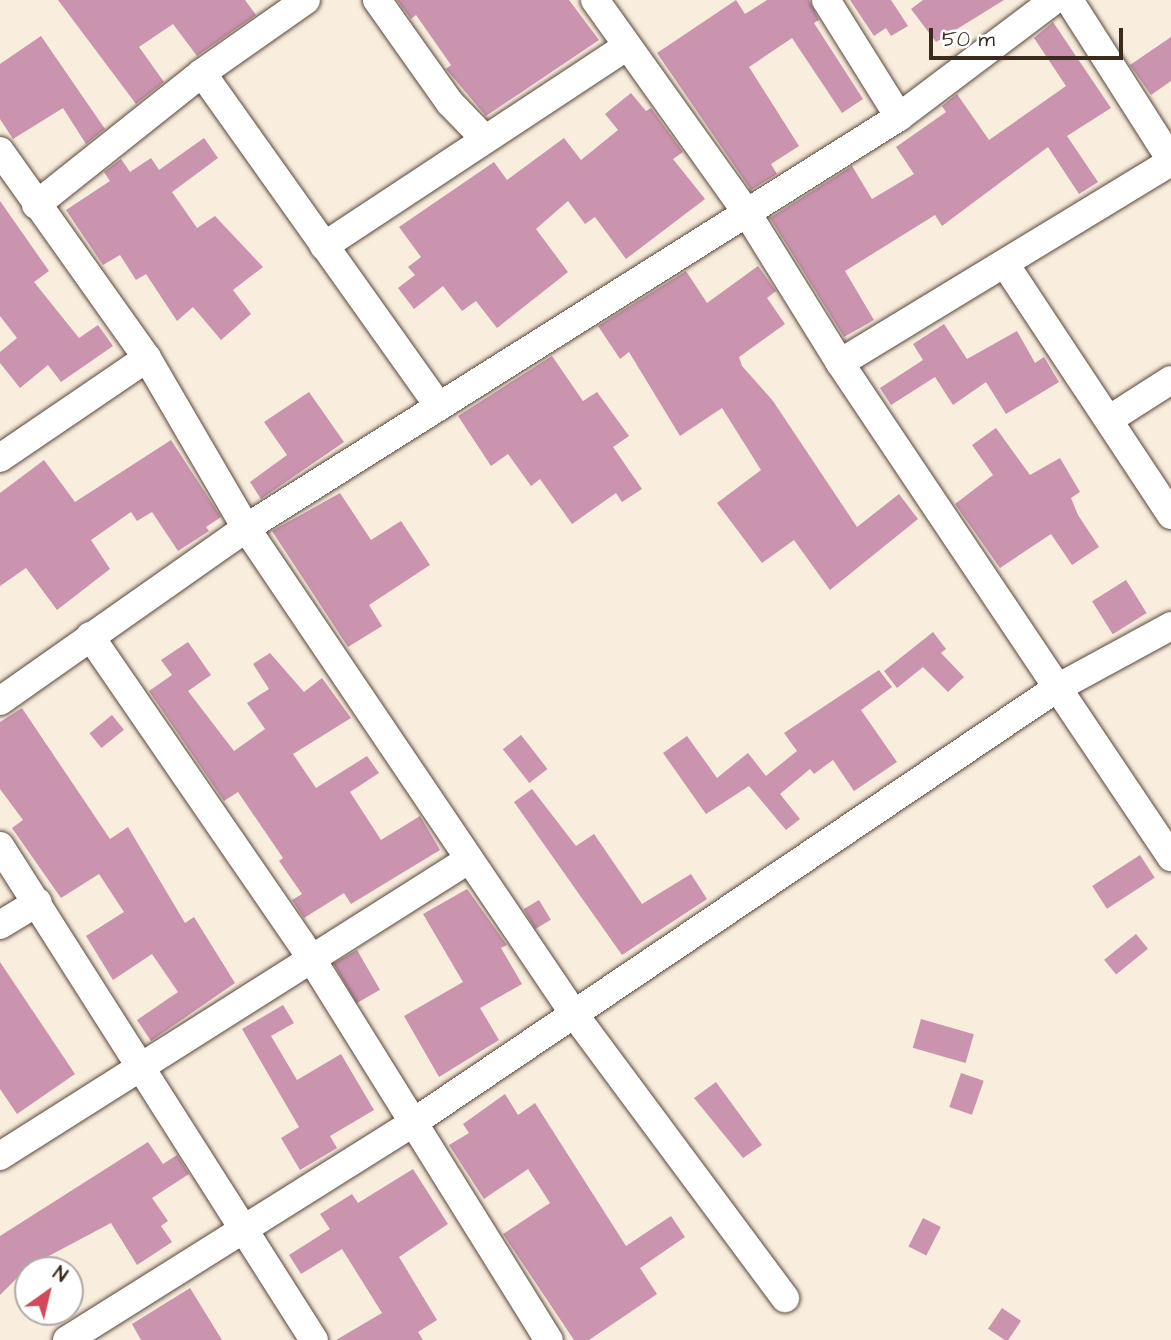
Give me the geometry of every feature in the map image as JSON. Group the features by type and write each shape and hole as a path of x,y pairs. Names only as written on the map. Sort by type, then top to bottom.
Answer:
{"street":[{"path":"36,205 202,73 306,0"},
{"path":"377,0 450,103 482,136"},
{"path":"595,0 747,213 840,363 1171,857"},
{"path":"826,0 899,117"},
{"path":"0,701 246,528 899,117 1054,0"},
{"path":"840,363 1171,161 1069,0"},
{"path":"324,246 482,136 626,47"},
{"path":"202,73 439,406"},
{"path":"0,151 147,358 246,528 468,860 574,1014 785,1298"},
{"path":"1005,264 1171,515"},
{"path":"0,457 147,358"},
{"path":"1110,419 1171,380"},
{"path":"67,1340 241,1226 411,1124 1057,688 1171,626"},
{"path":"90,636 311,958 411,1124 549,1340"},
{"path":"0,846 314,1340"},
{"path":"0,1156 468,860"},
{"path":"0,925 38,902"}],"building":[{"path":"58,0 245,0 256,15 197,56 173,24 139,47 164,82 136,104"},
{"path":"397,0 569,0 599,40 486,116 446,69 451,65 416,15 411,19"},
{"path":"736,0 745,14 767,0 809,0 819,20 814,23 863,99 842,113 792,38 749,67 799,146 771,164 777,174 751,190 657,53"},
{"path":"850,0 891,0 908,26 891,36 886,28 874,36"},
{"path":"923,0 1004,0 936,42 911,9"},
{"path":"1053,22 1111,108 1067,136 1098,182 1079,194 1048,147 942,226 935,215 845,271 874,320 844,337 770,218 852,166 872,199 914,174 896,147 946,112 942,106 957,94 989,140 1066,86 1034,38"},
{"path":"41,36 105,129 86,144 63,108 13,139 0,119 0,64"},
{"path":"1171,37 1171,81 1151,95 1130,65"},
{"path":"631,93 646,111 651,108 683,152 673,159 705,199 626,259 595,217 585,224 568,201 536,229 568,272 497,328 476,301 462,311 443,286 414,309 398,288 415,275 408,267 421,257 399,227 494,162 507,180 564,138 581,160 618,130 605,114"},
{"path":"204,138 218,158 172,192 197,228 215,216 263,267 233,290 251,314 221,340 193,307 177,321 146,274 136,280 120,255 103,265 66,210 110,181 104,172 121,159 130,172 151,158 159,170"},
{"path":"0,201 49,271 34,282 79,338 98,325 113,346 61,382 48,365 20,388 0,363 0,352 17,338 0,316"},
{"path":"758,266 776,291 767,298 785,324 739,357 742,366 773,401 857,527 899,494 918,519 830,590 794,540 762,563 717,503 761,470 722,408 680,436 629,352 620,359 598,326 686,271 707,303"},
{"path":"944,324 967,359 1017,331 1035,363 1044,357 1059,382 1006,414 986,382 953,405 935,377 891,405 880,388 923,360 913,344"},
{"path":"552,356 583,401 597,392 629,436 613,447 642,489 622,502 616,493 572,524 540,479 531,486 508,454 491,466 458,416"},
{"path":"309,392 344,442 261,499 250,482 287,455 264,422"},
{"path":"996,428 1030,475 1060,458 1080,492 1071,498 1078,515 1099,547 1072,565 1051,534 1000,568 955,504 993,475 972,445"},
{"path":"171,440 221,517 206,527 209,531 178,551 152,512 137,521 131,512 91,540 110,569 57,610 26,568 0,586 0,493 44,460 75,502"},
{"path":"340,493 371,540 401,521 430,565 369,605 382,626 348,647 272,531"},
{"path":"1126,580 1147,613 1113,634 1092,601"},
{"path":"933,632 946,649 941,653 964,677 948,692 923,667 897,688 884,671"},
{"path":"188,642 211,675 188,691 234,751 265,729 247,703 269,689 253,664 270,653 304,692 322,678 351,718 293,754 316,788 367,756 379,773 350,792 381,840 420,816 440,850 351,904 344,893 304,918 292,900 302,894 279,861 283,858 238,792 224,801 149,691 172,675 161,660"},
{"path":"879,670 892,687 861,710 897,762 854,791 833,760 814,774 810,769 780,794 800,819 786,830 749,786 706,814 663,753 687,736 717,778 748,753 766,776 797,751 784,733"},
{"path":"22,708 110,839 128,827 185,923 194,917 235,983 151,1041 137,1020 178,992 152,954 113,980 86,936 124,912 99,874 61,898 12,828 23,820 0,789 0,722"},
{"path":"112,715 124,730 101,748 89,733"},
{"path":"521,735 547,769 529,783 503,749"},
{"path":"532,789 576,846 594,834 642,904 691,874 707,899 622,955 514,802"},
{"path":"1140,855 1155,878 1107,909 1092,886"},
{"path":"467,889 507,945 501,948 522,984 480,1008 499,1040 439,1077 404,1016 463,982 423,914"},
{"path":"539,900 551,920 535,929 524,909"},
{"path":"1136,934 1148,949 1116,975 1104,960"},
{"path":"357,950 380,990 357,1003 334,964"},
{"path":"0,962 75,1074 17,1114 0,1089"},
{"path":"283,1005 294,1023 271,1036 297,1080 341,1054 374,1110 330,1136 337,1148 300,1170 281,1138 299,1127 242,1029"},
{"path":"921,1019 974,1034 966,1063 913,1048"},
{"path":"961,1073 984,1081 972,1115 949,1107"},
{"path":"716,1082 762,1145 743,1158 694,1098"},
{"path":"505,1094 518,1115 535,1103 626,1246 671,1216 685,1237 640,1268 657,1294 589,1340 574,1340 503,1234 550,1203 528,1169 484,1199 449,1145 469,1133 463,1124"},
{"path":"148,1142 163,1164 177,1155 189,1174 152,1198 168,1221 161,1226 172,1242 137,1265 111,1223 49,1256 14,1256 14,1281 0,1295 0,1236"},
{"path":"413,1169 448,1224 399,1257 437,1320 418,1332 423,1340 336,1340 382,1313 342,1249 301,1274 289,1255 330,1229 320,1214 352,1194 358,1203"},
{"path":"923,1218 941,1227 926,1256 908,1247"},
{"path":"190,1288 222,1340 141,1340 132,1324"},
{"path":"1002,1308 1021,1321 1008,1340 988,1329"}]}
